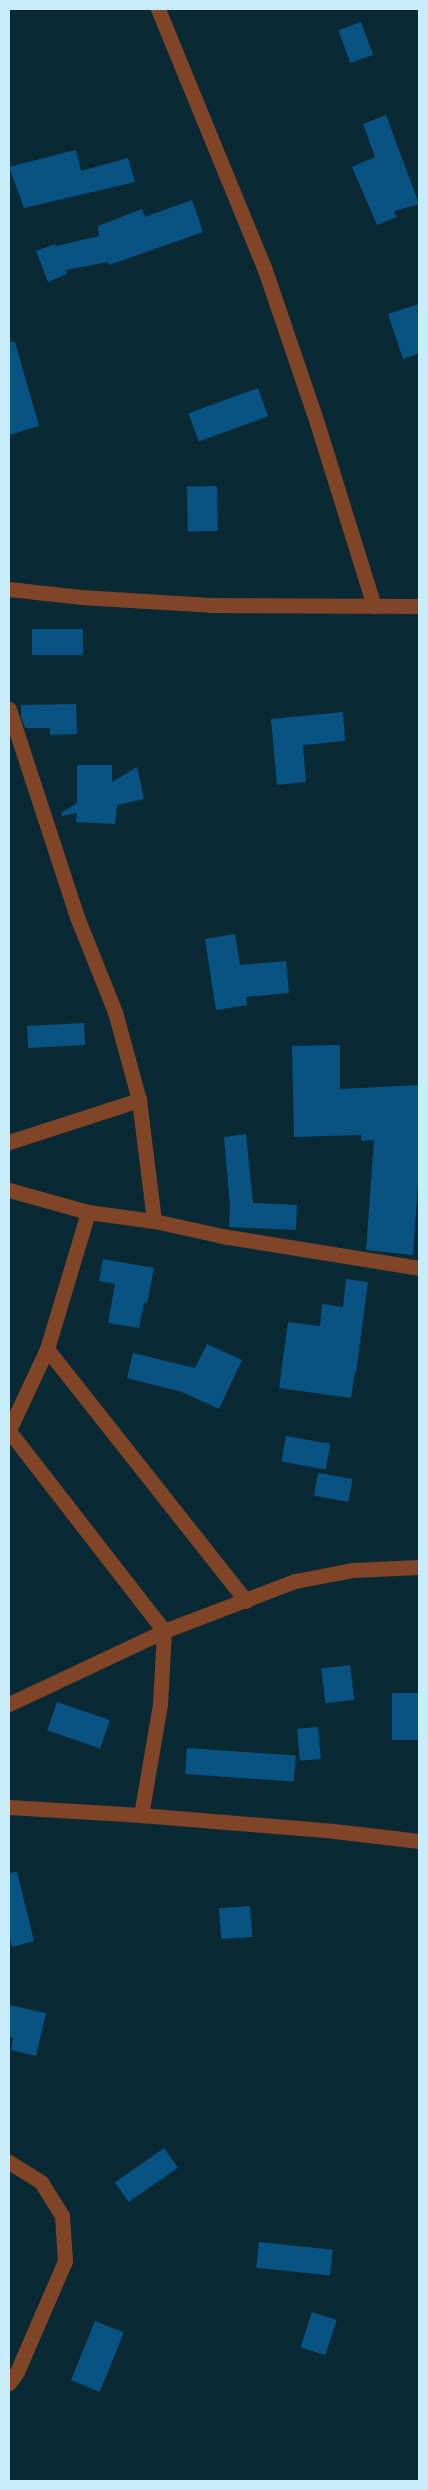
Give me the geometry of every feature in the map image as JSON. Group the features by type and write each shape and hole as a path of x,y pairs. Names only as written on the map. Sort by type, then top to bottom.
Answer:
{"street":[{"path":"158,9 265,270 317,423 374,606"},
{"path":"9,589 81,597 210,605 419,606"},
{"path":"9,709 77,917 115,1012 139,1100 154,1221"},
{"path":"9,1142 139,1100"},
{"path":"9,1190 88,1212 154,1221 222,1236 419,1268"},
{"path":"88,1212 47,1349 9,1430 164,1631 160,1704 141,1815"},
{"path":"47,1349 246,1601"},
{"path":"9,1704 164,1631 295,1581 352,1570 419,1566"},
{"path":"9,1807 141,1815 334,1831 419,1841"},
{"path":"9,2162 40,2182 62,2216 65,2261 17,2372 9,2383"}],"building":[{"path":"361,22 373,55 350,63 338,30"},
{"path":"386,115 419,204 394,211 397,217 377,225 352,167 375,157 363,124"},
{"path":"76,150 81,171 128,158 135,182 24,208 9,167"},
{"path":"192,200 203,232 109,265 108,262 66,270 67,274 48,282 36,251 55,244 56,246 99,236 98,226 142,209 145,217"},
{"path":"419,304 419,353 403,359 388,314"},
{"path":"9,342 15,342 39,426 9,435"},
{"path":"258,388 268,416 199,442 188,413"},
{"path":"217,486 218,531 188,532 187,487"},
{"path":"32,629 83,629 83,655 32,655"},
{"path":"76,704 77,734 50,735 50,728 25,728 21,717 21,705"},
{"path":"343,712 345,741 303,745 306,782 277,785 271,719"},
{"path":"77,765 112,765 112,782 137,767 144,799 117,805 115,824 76,822 77,813 62,816 61,813 77,803"},
{"path":"235,934 240,965 286,961 289,993 246,997 247,1005 216,1010 205,939"},
{"path":"84,1023 85,1045 28,1048 27,1026"},
{"path":"340,1045 340,1089 419,1085 419,1170 413,1255 366,1250 374,1140 361,1141 361,1135 294,1137 292,1046"},
{"path":"246,1134 253,1203 297,1205 296,1230 229,1227 230,1206 224,1137"},
{"path":"103,1259 154,1268 147,1303 144,1303 139,1328 108,1323 115,1284 99,1281"},
{"path":"346,1279 368,1282 351,1398 279,1388 288,1322 320,1326 322,1304 343,1307"},
{"path":"207,1344 242,1360 219,1409 182,1392 127,1378 133,1353 195,1368"},
{"path":"286,1436 330,1444 326,1469 281,1462"},
{"path":"318,1473 352,1479 348,1502 314,1496"},
{"path":"350,1665 354,1700 325,1703 321,1669"},
{"path":"392,1693 419,1693 419,1740 392,1740"},
{"path":"57,1702 110,1720 100,1749 47,1730"},
{"path":"318,1727 321,1759 300,1761 297,1729"},
{"path":"187,1748 296,1756 294,1782 185,1774"},
{"path":"17,1872 34,1941 12,1947 9,1935 9,1873"},
{"path":"250,1906 252,1937 221,1939 219,1908"},
{"path":"9,2005 46,2013 36,2056 11,2050 13,2038 9,2037"},
{"path":"164,2148 178,2168 129,2202 115,2182"},
{"path":"259,2242 333,2250 330,2276 256,2268"},
{"path":"312,2312 337,2320 325,2355 301,2347"},
{"path":"95,2321 124,2333 100,2392 71,2380"}]}
